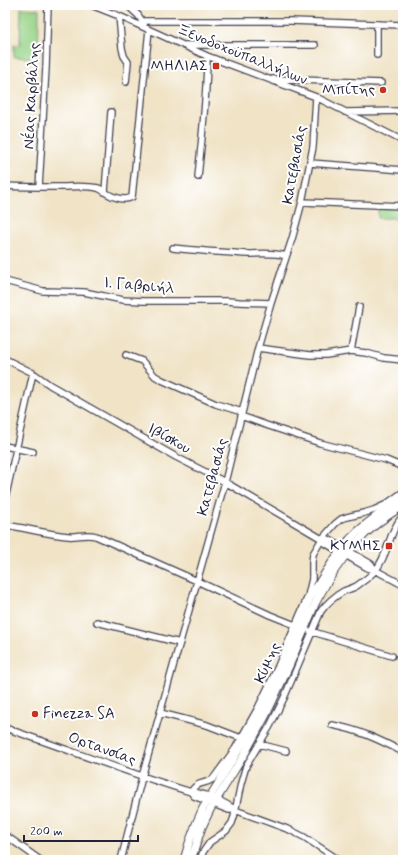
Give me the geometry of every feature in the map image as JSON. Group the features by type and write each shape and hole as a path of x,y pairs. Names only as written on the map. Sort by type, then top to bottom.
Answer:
{"main road":[{"name":"Κύμης","path":"191,860 211,800 244,755 267,713 308,630 321,593 344,552 355,534 381,512 403,498"},
{"name":"Κύμης","path":"184,860 196,824 262,709 284,662 310,598 321,580 344,552 374,526 403,506"}],"street":[{"name":"Νέας Καρβάλης","path":"38,187 48,5"},
{"name":"Ξενοδοχοϋπαλλήλων","path":"92,5 104,8 207,56 316,97 403,141"},
{"path":"5,186 89,187 100,189 114,197 130,199 132,196 148,29 138,15 127,5"},
{"path":"119,16 122,48 124,56 128,62 126,82"},
{"path":"142,21 291,21 403,25"},
{"path":"377,24 377,55"},
{"path":"182,45 315,45"},
{"path":"198,177 207,85 207,56"},
{"path":"268,78 381,83"},
{"name":"Κατεβασιάς","path":"121,860 142,777 225,482 258,348 302,202 313,147 316,97"},
{"path":"345,112 403,111"},
{"path":"105,192 111,112"},
{"path":"310,163 403,170"},
{"path":"302,202 403,206"},
{"path":"173,248 207,252 277,254 286,256"},
{"name":"Ι. Γαβριήλ","path":"5,282 43,291 84,292 123,300 271,303"},
{"path":"351,351 359,307"},
{"path":"258,348 317,355 351,351 384,358 403,360"},
{"path":"126,355 142,362 155,376 162,380 266,425 320,443 386,460 403,467"},
{"name":"Ιβίσκου","path":"5,359 33,373 50,385 176,458 225,482 322,539 328,539 344,552 370,564 375,570 403,585"},
{"path":"5,499 33,373"},
{"path":"5,446 33,452"},
{"path":"191,792 197,784 213,779 235,749 266,692 310,587 312,579 313,554 322,539 341,519 347,516 374,510 385,505 403,492"},
{"path":"200,860 203,852 210,842 229,827 234,817 243,774 284,698 308,630 329,602 342,592 357,586 375,570 385,554 394,528 403,516"},
{"path":"5,525 67,536 78,536 85,534 96,536 295,625"},
{"path":"97,622 180,643"},
{"path":"308,630 392,656"},
{"path":"160,713 206,725 240,738"},
{"path":"332,725 363,733 403,752"},
{"name":"Ορτανσίας","path":"5,728 142,777 191,792 194,796 211,800 229,810 236,810 290,830 304,837 339,860"},
{"path":"259,744 286,751"},
{"path":"5,835 40,860"}],"green space":[{"path":"21,8 39,9 38,58 14,57 14,45 20,45"},
{"path":"378,206 403,207 403,218 378,218"}],"place":[{"name":"ΜΗΛΙΑΣ","path":"216,66"},
{"name":"Μπίτης","path":"383,90"},
{"name":"ΚΥΜΗΣ","path":"389,546"},
{"name":"Finezza SA","path":"35,714"}]}
